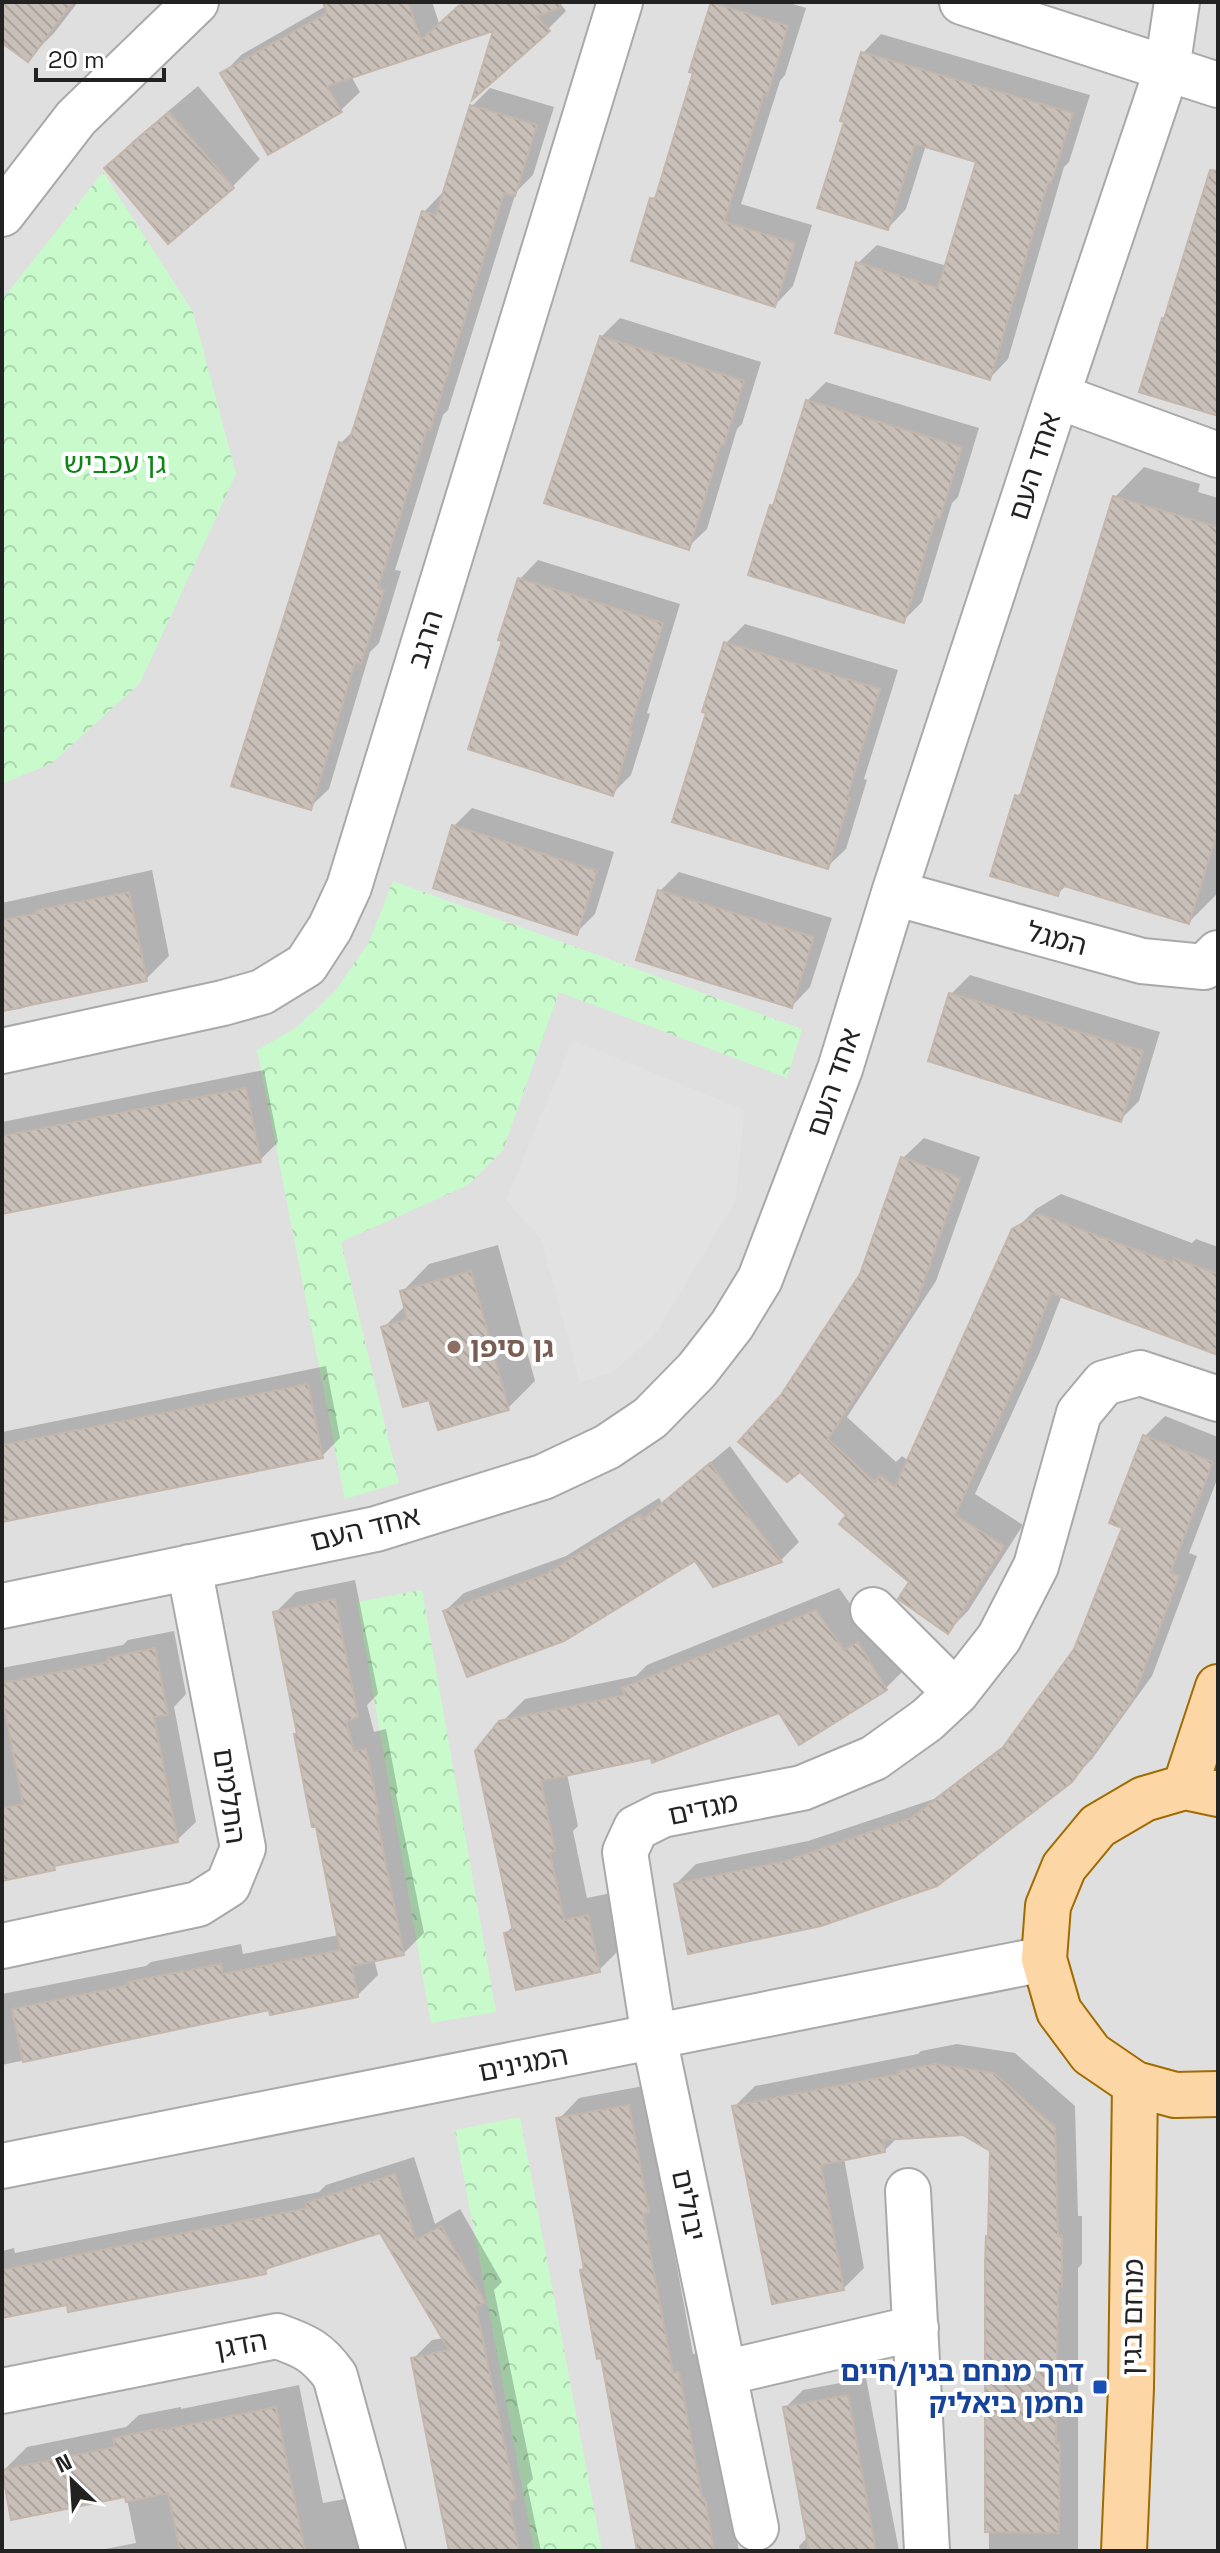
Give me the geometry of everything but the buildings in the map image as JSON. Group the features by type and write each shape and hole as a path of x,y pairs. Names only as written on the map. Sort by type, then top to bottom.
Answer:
{"main road":[{"path":"1218,1687 1202,1790 1144,1799 1098,1826 1064,1867 1048,1906 1044,1959 1059,2011 1091,2054 1135,2084 1175,2095 1218,2094"},
{"name":"מנחם בגין","path":"1124,2551 1131,2388 1135,2084"}],"street":[{"path":"2,214 76,118 196,2"},
{"name":"הרגב","path":"2,1051 262,992 306,965 330,928 349,887 620,2"},
{"path":"962,2 1218,85"},
{"name":"אחד העם","path":"2,1606 376,1529 543,1477 607,1447 650,1418 697,1370 732,1325 760,1279 840,1069 894,893 1167,69 1177,2"},
{"path":"1057,396 1218,455"},
{"name":"המגל","path":"894,893 1142,961 1204,967 1218,953"},
{"name":"מגדים","path":"654,2037 625,1852 636,1828 662,1815 802,1788 874,1758 927,1720 956,1693 999,1638 1036,1566 1079,1413 1104,1383 1140,1373 1218,1399"},
{"name":"התלמים","path":"2,1946 198,1904 228,1885 243,1848 189,1567"},
{"path":"873,1610 956,1693"},
{"name":"המגינים","path":"2,2166 1044,1959"},
{"name":"יבולים","path":"654,2037 756,2528"},
{"path":"908,2191 927,2551"},
{"path":"724,2373 916,2328"},
{"name":"הדגן","path":"2,2391 277,2336 307,2347 323,2359 335,2376 383,2551"}],"shaded area":[{"path":"2,2 1218,2 1218,2551 2,2551"},
{"path":"573,1040 744,1110 736,1200 654,1336 613,1372 580,1383 541,1239 506,1200"}],"green space":[{"name":"גן עכביש","path":"103,172 193,312 236,474 140,683 52,763 2,784 2,300"},
{"path":"393,881 802,1029 787,1078 559,992 503,1150 468,1185 341,1242 399,1483 345,1499 257,1050 297,1027 335,991 369,942"},
{"path":"422,1590 496,2012 431,2023 357,1602"},
{"path":"520,2117 602,2551 534,2551 455,2130"}],"place":[{"name":"גן סיפן","path":"454,1347"},
{"name":"דרך מנחם בגין/חיים נחמן ביאליק","path":"1100,2387"}]}
